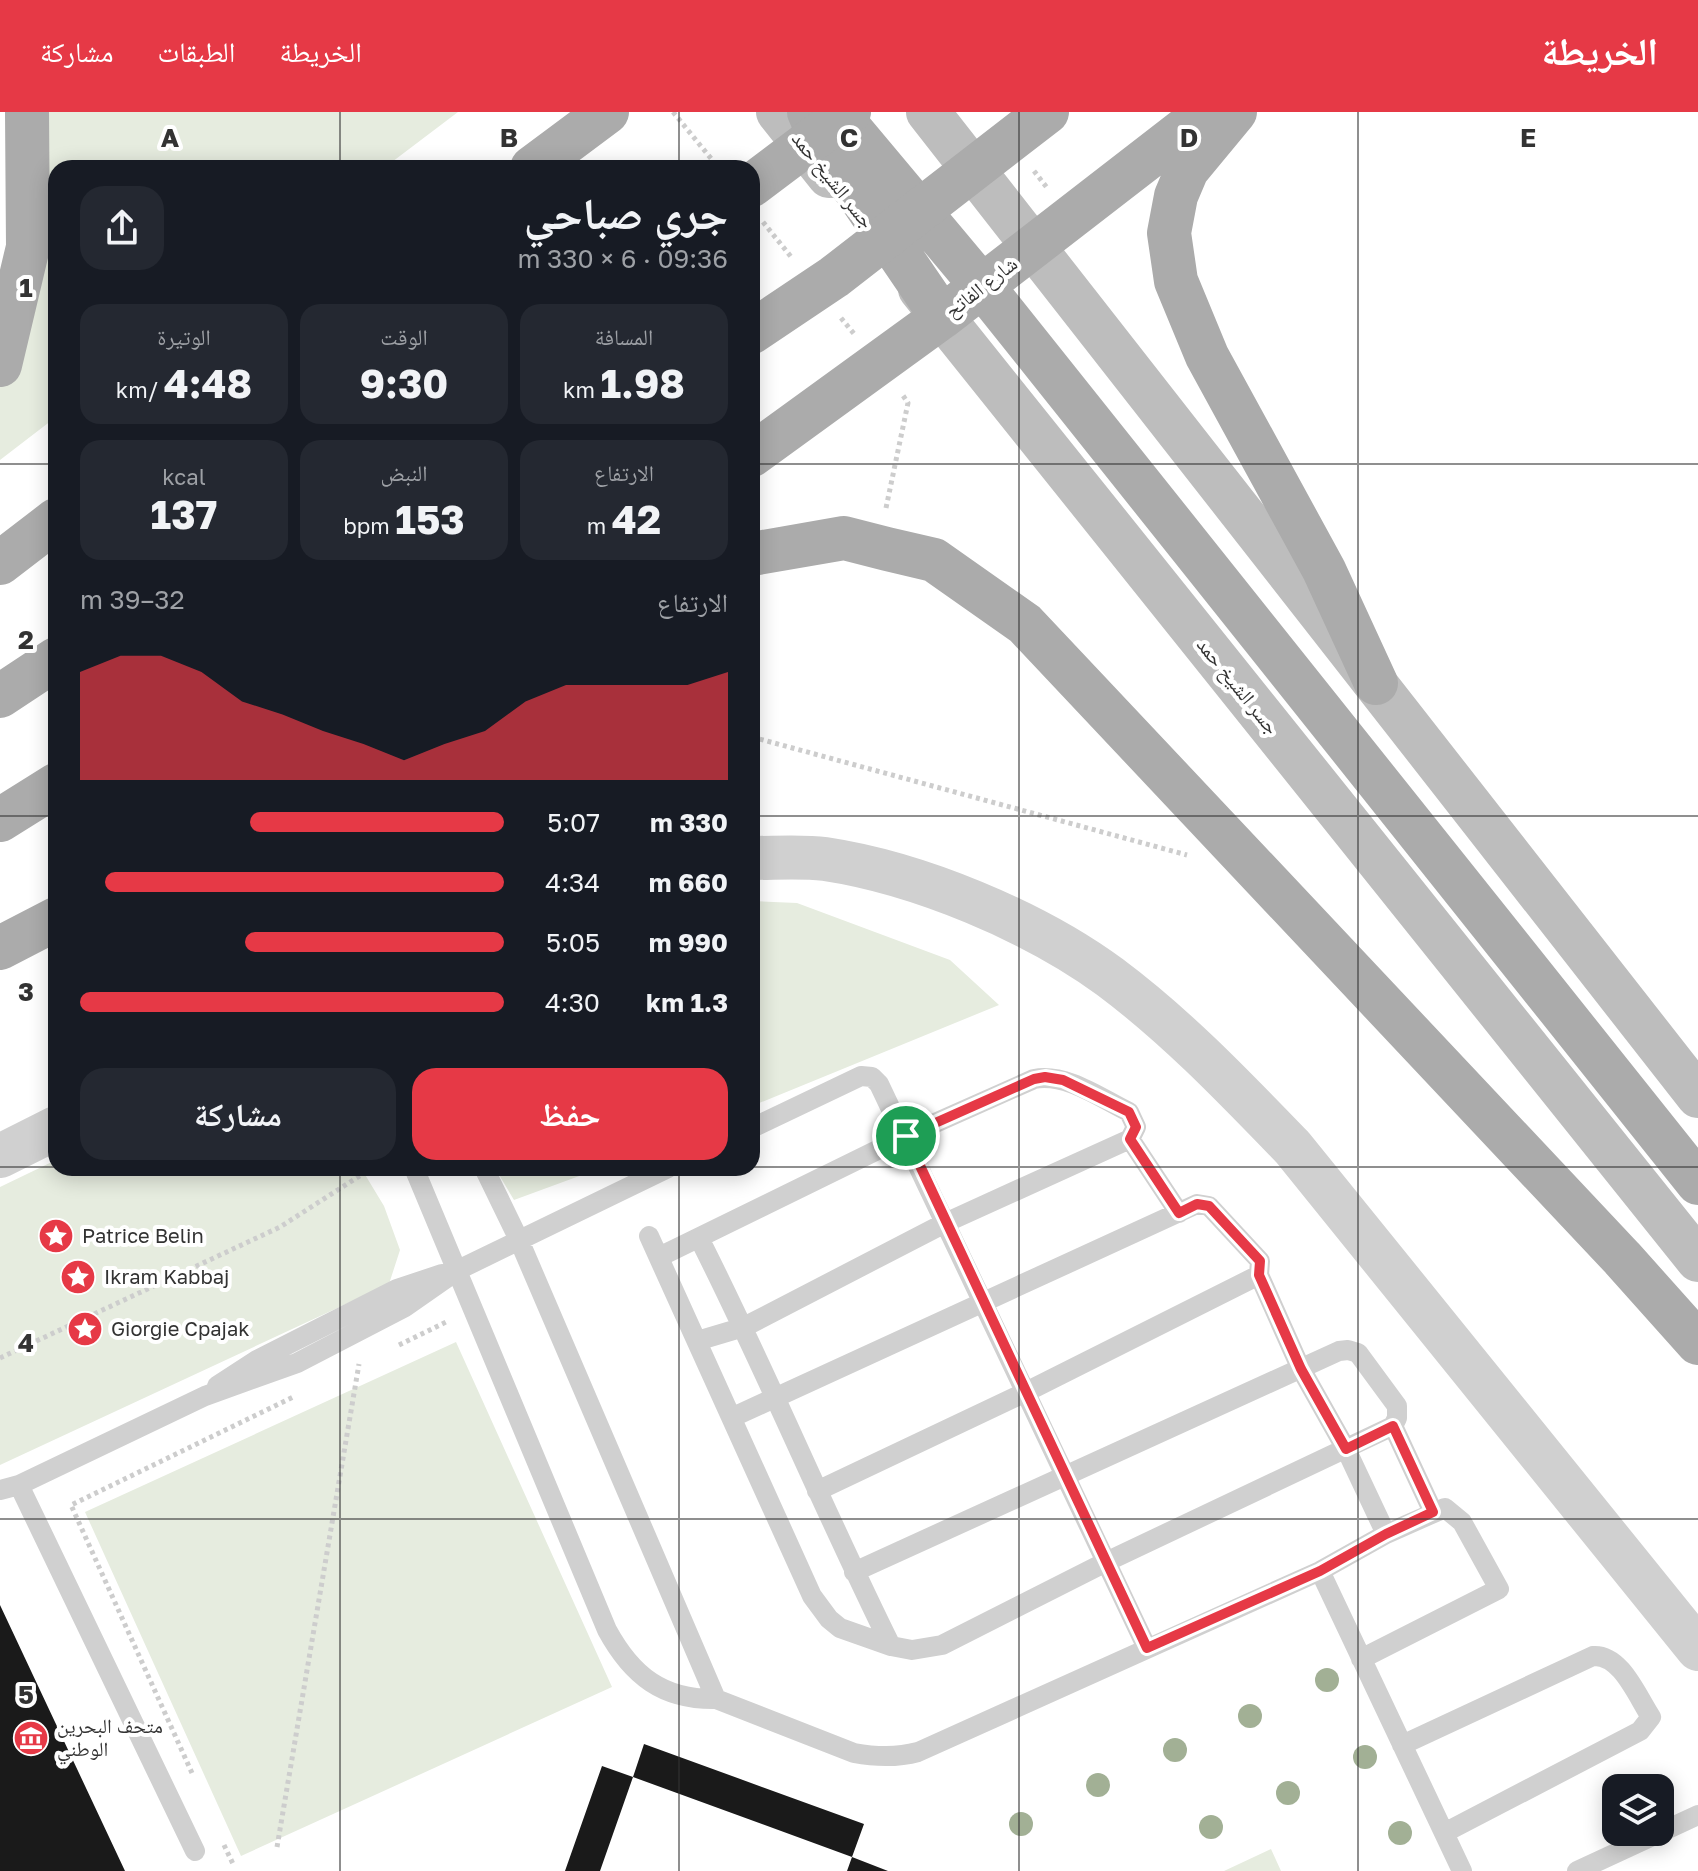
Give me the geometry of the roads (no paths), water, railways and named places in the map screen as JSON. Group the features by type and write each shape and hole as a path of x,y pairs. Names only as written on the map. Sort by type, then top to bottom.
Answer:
{"main road":[{"path":"0,365 28,247 27,112"},
{"path":"543,160 607,112"},
{"name":"جسر الشيخ حمد","path":"778,112 1698,1260"},
{"path":"809,112 820,138 942,317"},
{"path":"836,112 982,286 1698,1183"},
{"path":"760,179 849,112"},
{"path":"928,112 1698,1096"},
{"path":"760,327 834,277 1047,112"},
{"name":"شارع الفاتح","path":"760,449 942,317 1207,112"},
{"path":"1235,112 1187,170 1176,196 1169,233 1176,281 1207,356 1324,570 1376,683"},
{"path":"0,563 48,526"},
{"path":"760,553 844,538 934,560 1025,624 1622,1258 1698,1343"},
{"path":"0,696 48,664"},
{"path":"0,820 48,790"},
{"path":"0,948 48,923"}],"street":[{"path":"760,858 822,859 922,883 969,901 1059,945 1120,986 1237,1090 1293,1148 1698,1649"},
{"path":"0,1156 48,1132"}],"lane":[{"path":"760,1124 861,1076 872,1077 879,1084 1147,1648"},
{"path":"659,1257 906,1136 1034,1079 1063,1080 1129,1112 1136,1127 1130,1139 945,1223 744,1327 697,1341"},
{"path":"1130,1139 1179,1213"},
{"path":"417,1176 607,1630 619,1650 652,1684 673,1695 716,1699 854,1753 902,1756 918,1752 1320,1571 1386,1534 1445,1508 1462,1522 1499,1589 1361,1659"},
{"path":"488,1176 519,1240 716,1699"},
{"path":"0,1500 10,1488 205,1396 230,1375 397,1289 458,1270 651,1176"},
{"path":"733,1417 1197,1204 1209,1206 1260,1261 1259,1275 1301,1369 1346,1449 1386,1534"},
{"path":"649,1236 812,1596 840,1628 891,1646 912,1650 942,1645 1106,1562 1393,1426 1397,1406 1358,1353 1339,1351 854,1572"},
{"path":"699,1238 744,1327 854,1572 891,1646"},
{"path":"817,1491 1026,1392 1259,1275"},
{"path":"1393,1426 1433,1512"},
{"path":"10,1488 195,1851"},
{"path":"1320,1571 1462,1871"},
{"path":"1402,1745 1600,1655 1614,1661 1651,1717 1640,1731 1444,1833"},
{"path":"1577,1871 1698,1815"}],"place":[{"name":"Patrice Belin","path":"56,1236"},
{"name":"Ikram Kabbaj","path":"78,1277"},
{"name":"Giorgie Cpajak","path":"85,1329"},
{"name":"متحف البحرين الوطني","path":"31,1738"}]}
